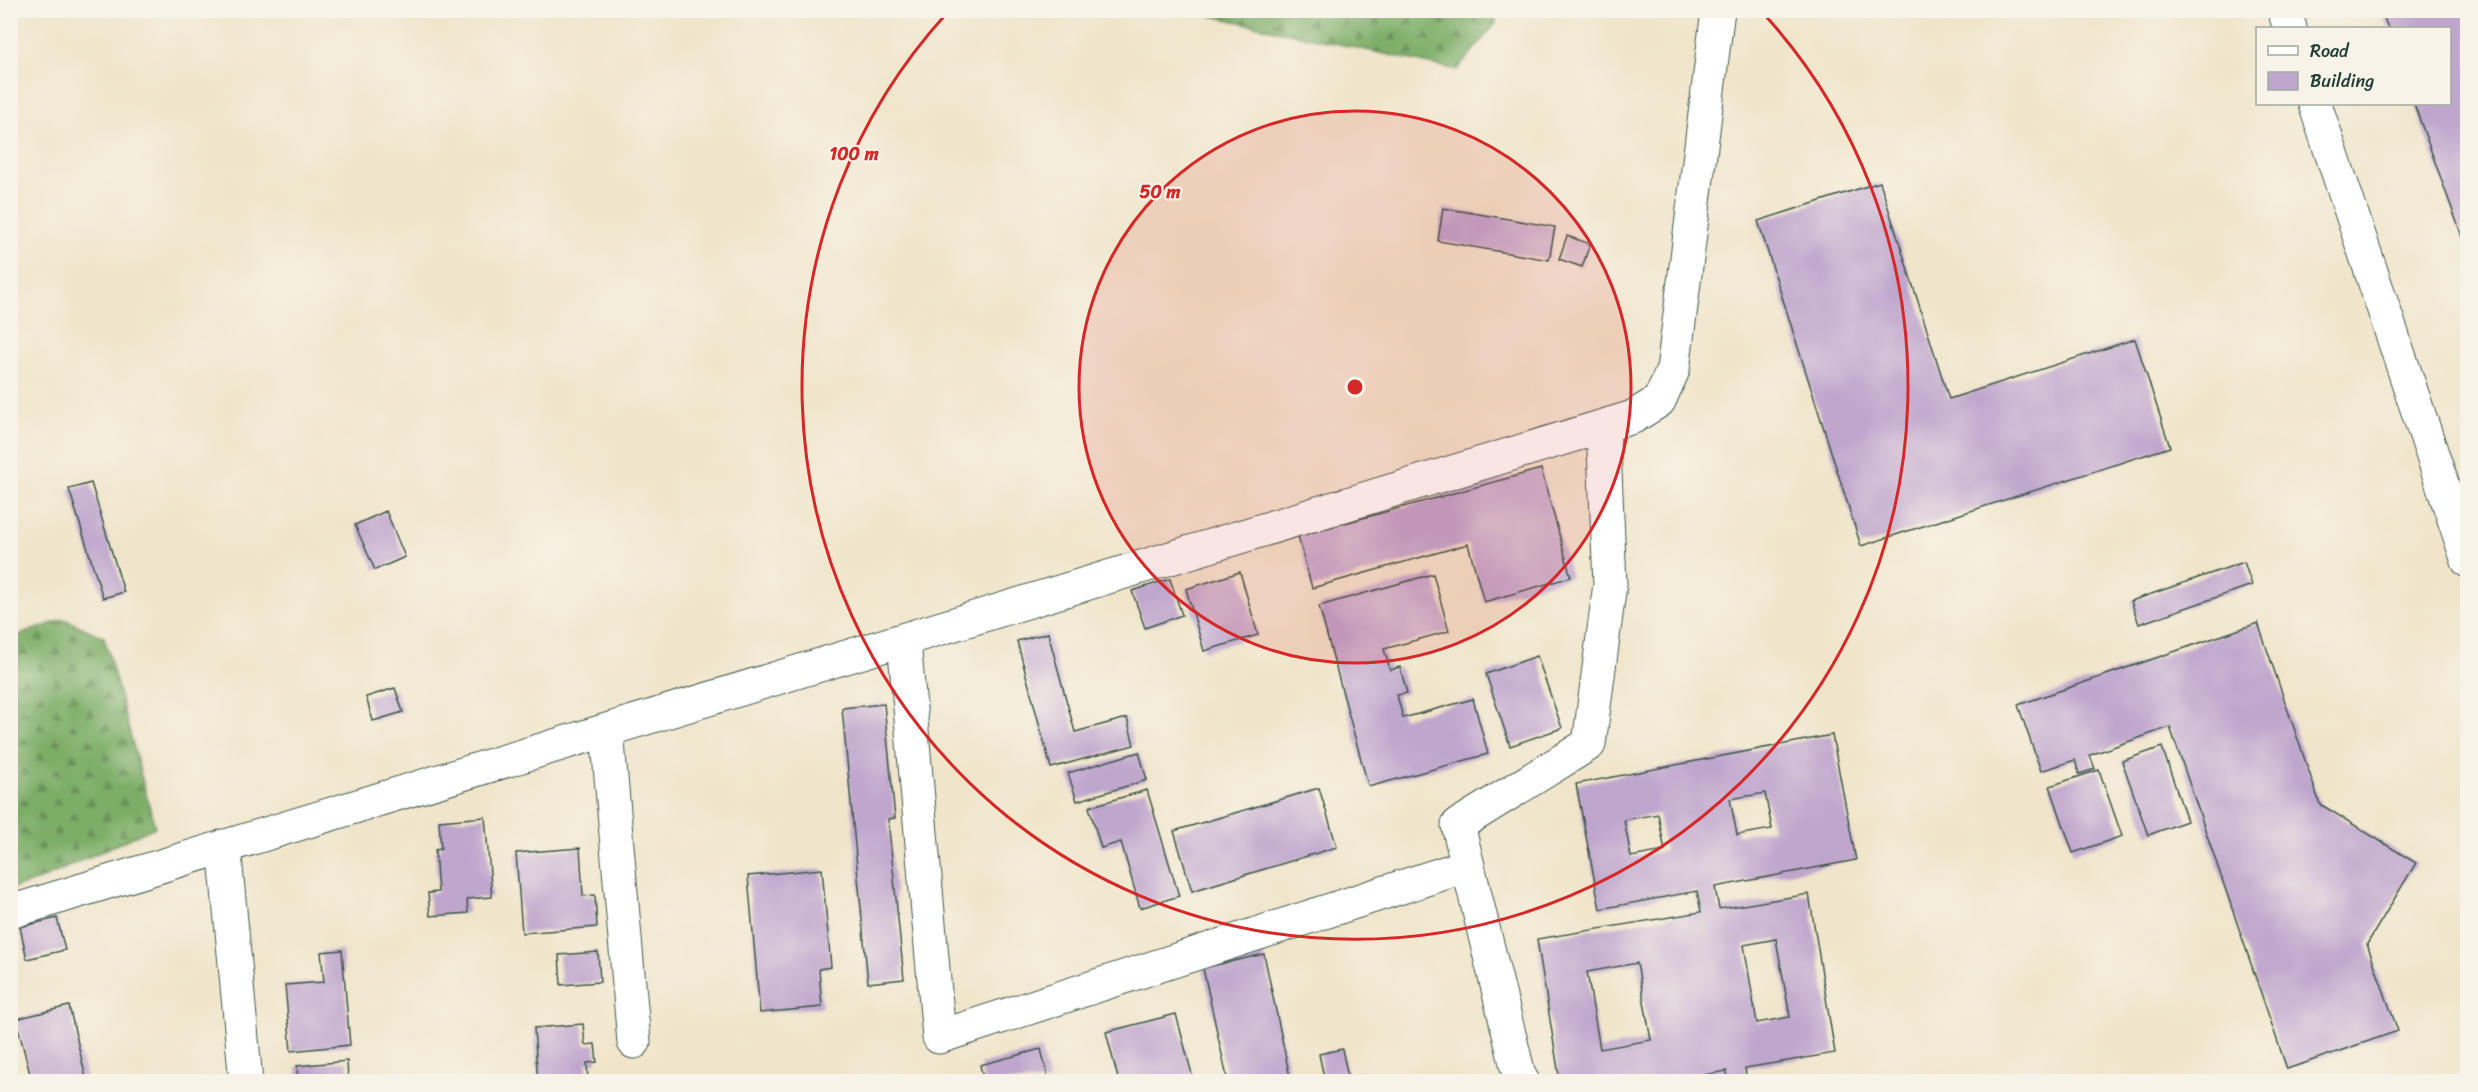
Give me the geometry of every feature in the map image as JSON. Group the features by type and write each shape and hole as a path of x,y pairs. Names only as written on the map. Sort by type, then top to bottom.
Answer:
{"street":[{"path":"10,912 1633,417 1659,401 1673,370 1718,10"},
{"path":"2284,10 2290,27"},
{"path":"2315,105 2468,561"},
{"path":"1523,1082 1519,1075 1466,866 1458,825 1589,744 1610,584 1603,426"},
{"path":"904,640 939,1037 1466,866"},
{"path":"607,731 634,1042"},
{"path":"224,846 246,1082"}],"green space":[{"path":"1190,11 1494,11 1496,23 1457,70"},
{"path":"64,619 104,637 155,827 39,880 11,889 11,638"}],"building":[{"path":"2389,10 2468,10 2468,253 2414,105 2451,105 2451,27 2388,27 2382,13"},
{"path":"1880,182 1949,399 2135,339 2170,447 1861,546 1758,221"},
{"path":"1443,208 1555,227 1549,260 1438,241"},
{"path":"1567,236 1590,244 1582,267 1559,259"},
{"path":"1541,469 1571,577 1484,602 1468,544 1312,588 1298,536"},
{"path":"91,483 124,592 103,598 69,489"},
{"path":"386,511 405,557 375,570 355,525"},
{"path":"2244,562 2252,585 2139,624 2131,601"},
{"path":"1240,572 1258,635 1204,651 1186,589"},
{"path":"1433,574 1449,631 1384,649 1390,670 1400,667 1407,693 1397,695 1403,718 1473,699 1488,754 1372,786 1368,785 1319,606"},
{"path":"1170,579 1182,615 1145,628 1132,591"},
{"path":"2258,623 2320,804 2416,863 2367,944 2398,1031 2287,1069 2170,727 2090,755 2095,769 2079,774 2075,760 2041,771 2018,705"},
{"path":"1048,633 1075,732 1127,718 1134,745 1051,768 1017,641"},
{"path":"1537,656 1562,728 1510,746 1486,674"},
{"path":"395,688 403,712 373,721 366,697"},
{"path":"884,704 895,818 888,819 904,979 868,983 842,708"},
{"path":"1832,735 1856,860 1715,887 1719,909 1809,894 1835,1053 1745,1068 1747,1082 1728,1082 1727,1071 1661,1082 1560,1082 1537,939 1701,912 1697,891 1600,909 1576,784","holes":["1765,793 1772,829 1737,835 1730,799","1658,814 1665,851 1631,857 1624,820","1776,939 1790,1017 1757,1023 1744,945","1637,963 1651,1040 1600,1049 1587,972"]},
{"path":"2162,747 2187,821 2148,835 2122,761"},
{"path":"1139,752 1147,780 1077,801 1068,773"},
{"path":"2099,770 2122,836 2073,853 2050,786"},
{"path":"1319,788 1337,847 1192,891 1174,831"},
{"path":"1147,790 1179,896 1140,908 1121,842 1101,848 1089,807"},
{"path":"485,817 492,897 467,899 468,913 430,916 428,893 438,892 435,850 441,849 439,821"},
{"path":"580,848 583,896 595,895 597,927 522,933 516,853"},
{"path":"822,869 831,967 819,969 822,1007 760,1013 748,876"},
{"path":"57,918 65,950 27,959 20,927"},
{"path":"342,950 350,1045 291,1051 285,985 324,982 321,952"},
{"path":"598,952 600,982 561,985 559,955"},
{"path":"1264,954 1291,1082 1228,1082 1203,968"},
{"path":"69,1006 87,1082 32,1082 16,1019"},
{"path":"1176,1014 1194,1082 1119,1082 1106,1032"},
{"path":"583,1024 585,1045 595,1044 597,1062 587,1063 588,1082 538,1082 534,1028"},
{"path":"1041,1049 1049,1082 984,1082 980,1065"},
{"path":"1342,1049 1348,1077 1362,1075 1364,1082 1325,1082 1319,1054"},
{"path":"347,1061 348,1082 298,1082 297,1066"}]}
